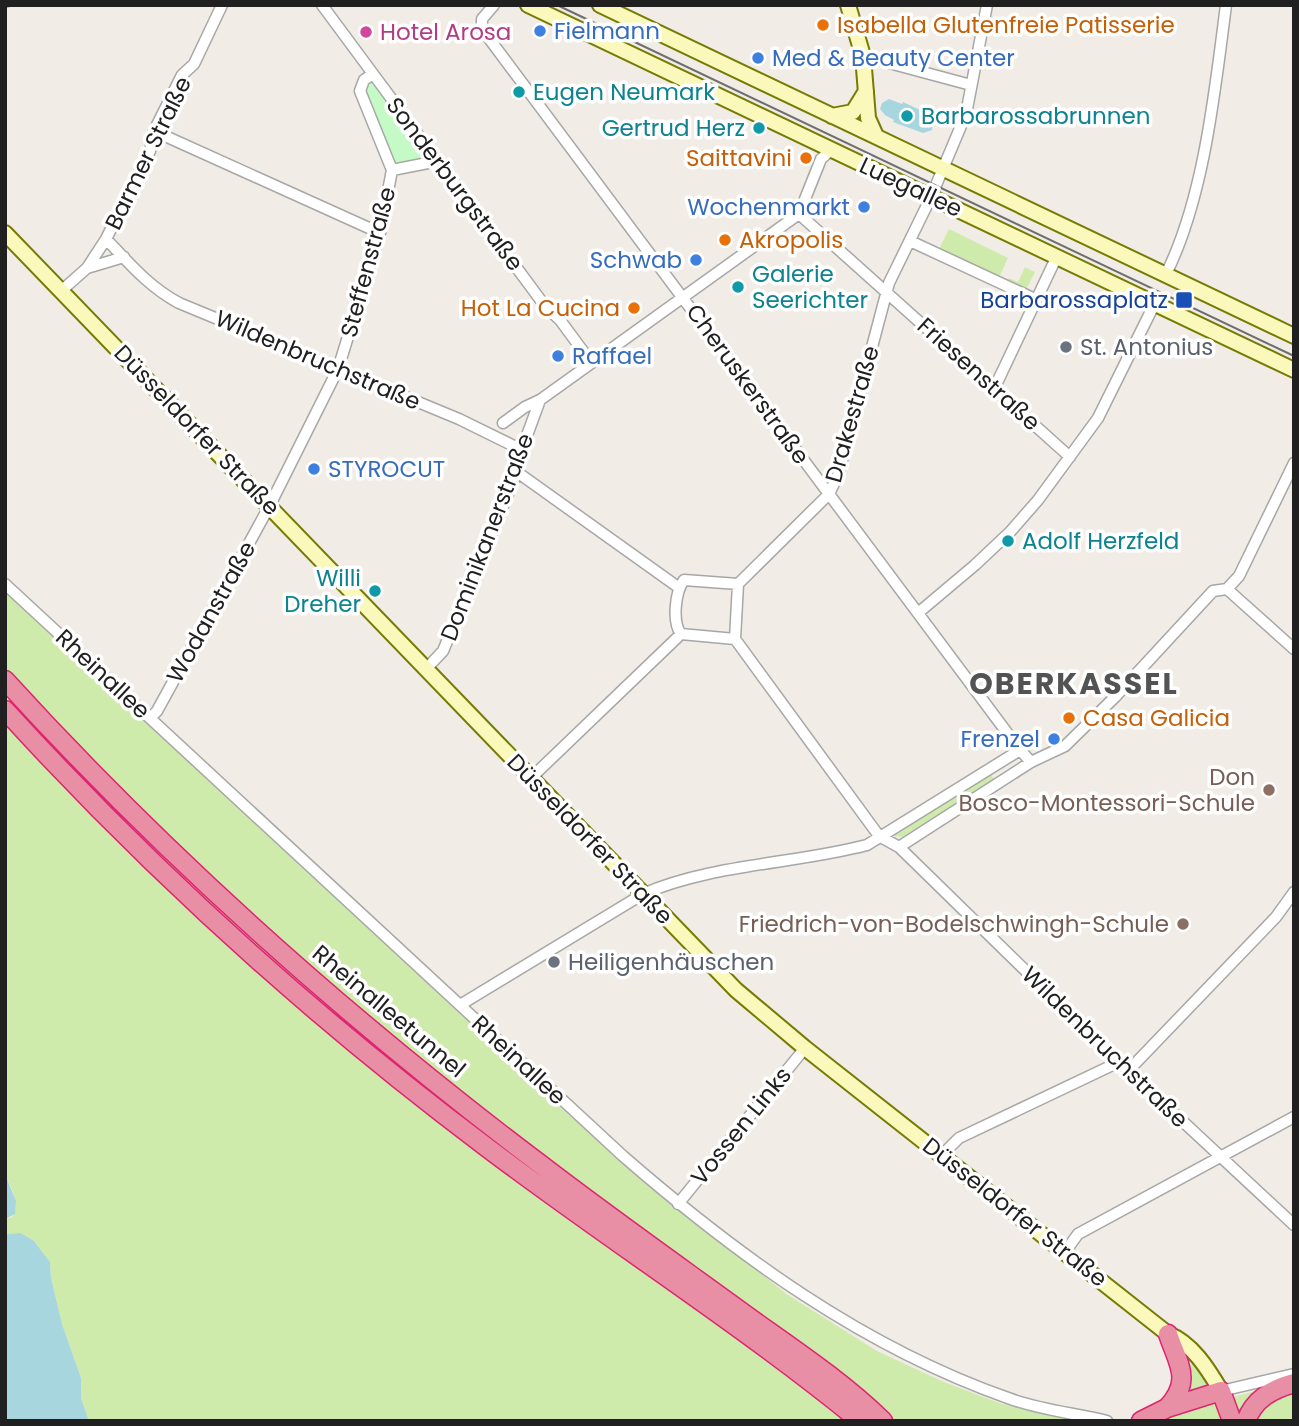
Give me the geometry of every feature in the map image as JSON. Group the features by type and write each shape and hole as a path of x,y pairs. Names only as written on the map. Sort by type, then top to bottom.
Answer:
{"highway":[{"name":"Rheinalleetunnel","path":"5,680 159,839 335,1001 516,1146 773,1344"},
{"name":"Rheinalleetunnel","path":"5,710 151,860 328,1021 486,1147 773,1344"},
{"path":"1167,1408 1177,1396 1182,1378 1178,1357 1168,1334"},
{"path":"773,1344 860,1421"},
{"path":"773,1344 883,1421"},
{"path":"1246,1421 1251,1410 1268,1392 1294,1383"},
{"path":"1141,1421 1167,1408 1221,1391 1232,1421"}],"street":[{"name":"Barmer Straße","path":"61,291 87,268 106,239 150,151 154,131 182,75 194,64 222,5"},
{"name":"Sonderburgstraße","path":"321,5 545,306 560,320 591,362"},
{"name":"Cheruskerstraße","path":"494,5 482,19 482,29 1031,762"},
{"name":"Luegallee","path":"528,5 1294,370"},
{"name":"Luegallee","path":"600,5 876,136 941,174 1166,274 1294,335"},
{"path":"848,5 863,56 868,118 876,136"},
{"name":"Drakestraße","path":"738,584 829,494 838,475 890,283 931,197 966,114 987,5"},
{"path":"1166,274 1195,192 1218,70 1226,5"},
{"path":"863,56 971,85"},
{"name":"Steffenstraße","path":"270,505 338,369 380,233 392,170 360,91 365,80 373,74"},
{"path":"832,116 853,112 866,91"},
{"path":"154,131 380,233"},
{"path":"831,150 821,159 799,214 887,293"},
{"name":"Steffenstraße","path":"392,170 438,161"},
{"name":"Dominikanerstraße","path":"503,424 799,214"},
{"name":"Düsseldorfer Straße","path":"5,233 736,990 805,1048 1168,1334 1180,1339 1198,1357 1221,1391"},
{"name":"Wildenbruchstraße","path":"106,239 162,294 459,419 522,450"},
{"path":"910,241 1037,300"},
{"path":"995,387 1057,256"},
{"path":"87,268 124,257"},
{"name":"Friesenstraße","path":"887,293 1070,457"},
{"path":"918,613 1010,532 1038,500 1098,418 1155,303"},
{"name":"Dominikanerstraße","path":"426,669 443,651 517,472 540,400"},
{"path":"899,847 1031,762 1065,746 1115,697 1213,591 1227,589 1239,576 1294,463"},
{"path":"517,472 678,587"},
{"name":"Wodanstraße","path":"150,718 157,711 270,505"},
{"path":"531,778 681,634 735,639 738,584 684,580 678,587 676,627 681,634"},
{"name":"Rheinallee","path":"5,584 604,1140 678,1204 793,1290 882,1342 948,1374 1008,1398 1107,1421"},
{"path":"1227,589 1294,649"},
{"name":"Wildenbruchstraße","path":"735,639 879,836 899,847 1128,1071 1293,1223"},
{"path":"460,1005 643,894 692,877 838,853 867,845 1020,750"},
{"path":"1128,1071 1276,917 1294,892"},
{"name":"Vossen Links","path":"678,1204 805,1048"},
{"path":"942,1155 959,1138 1119,1062"},
{"path":"1065,1252 1078,1234 1294,1117"},
{"path":"1221,1391 1294,1374"}],"green space":[{"path":"366,82 372,82 426,155 425,158 396,164 362,91"},
{"path":"949,229 1008,258 998,280 938,251"},
{"path":"1025,267 1035,272 1025,292 1007,283 1009,278 1018,282"},
{"path":"5,589 564,1111 678,1208 788,1295 877,1351 944,1382 1002,1404 1081,1421 89,1421 81,1398 81,1378 62,1324 50,1262 34,1241 21,1233 5,1234 5,1219 12,1217 16,1206 5,1174"},
{"path":"990,773 994,779 902,837 894,836 894,832"},
{"path":"1194,1363 1204,1377 1207,1388 1185,1395 1186,1367"},
{"path":"1294,1381 1294,1421 1155,1421 1171,1413"}],"water":[{"name":"Barbarossabrunnen","path":"889,99 902,104 903,102 930,117 933,122 932,130 923,133 893,122 894,120 880,109 882,103"},
{"path":"5,1174 16,1201 15,1214 5,1219"},
{"path":"21,1233 34,1241 50,1262 62,1324 81,1378 81,1398 89,1421 5,1421 5,1234"}],"tram line":[{"path":"5,7 15,5"},
{"path":"557,5 1294,356"}],"place":[{"name":"Isabella Glutenfreie Patisserie","path":"823,25"},
{"name":"Fielmann","path":"540,31"},
{"name":"Hotel Arosa","path":"366,32"},
{"name":"Med & Beauty Center","path":"758,58"},
{"name":"Eugen Neumark","path":"519,92"},
{"name":"Barbarossabrunnen","path":"907,116"},
{"name":"Gertrud Herz","path":"759,128"},
{"name":"Saittavini","path":"806,158"},
{"name":"Wochenmarkt","path":"864,207"},
{"name":"Akropolis","path":"725,240"},
{"name":"Schwab","path":"696,260"},
{"name":"Galerie Seerichter","path":"738,287"},
{"name":"Barbarossaplatz","path":"1184,300"},
{"name":"Hot La Cucina","path":"634,308"},
{"name":"St. Antonius","path":"1066,347"},
{"name":"Raffael","path":"558,356"},
{"name":"STYROCUT","path":"314,469"},
{"name":"Adolf Herzfeld","path":"1008,541"},
{"name":"Willi Dreher","path":"375,591"},
{"name":"Casa Galicia","path":"1069,718"},
{"name":"Frenzel","path":"1054,739"},
{"name":"Don Bosco-Montessori-Schule","path":"1269,790"},
{"name":"Friedrich-von-Bodelschwingh-Schule","path":"1183,924"},
{"name":"Heiligenhäuschen","path":"554,962"}],"district":[{"name":"OBERKASSEL","path":"1074,684"}]}
